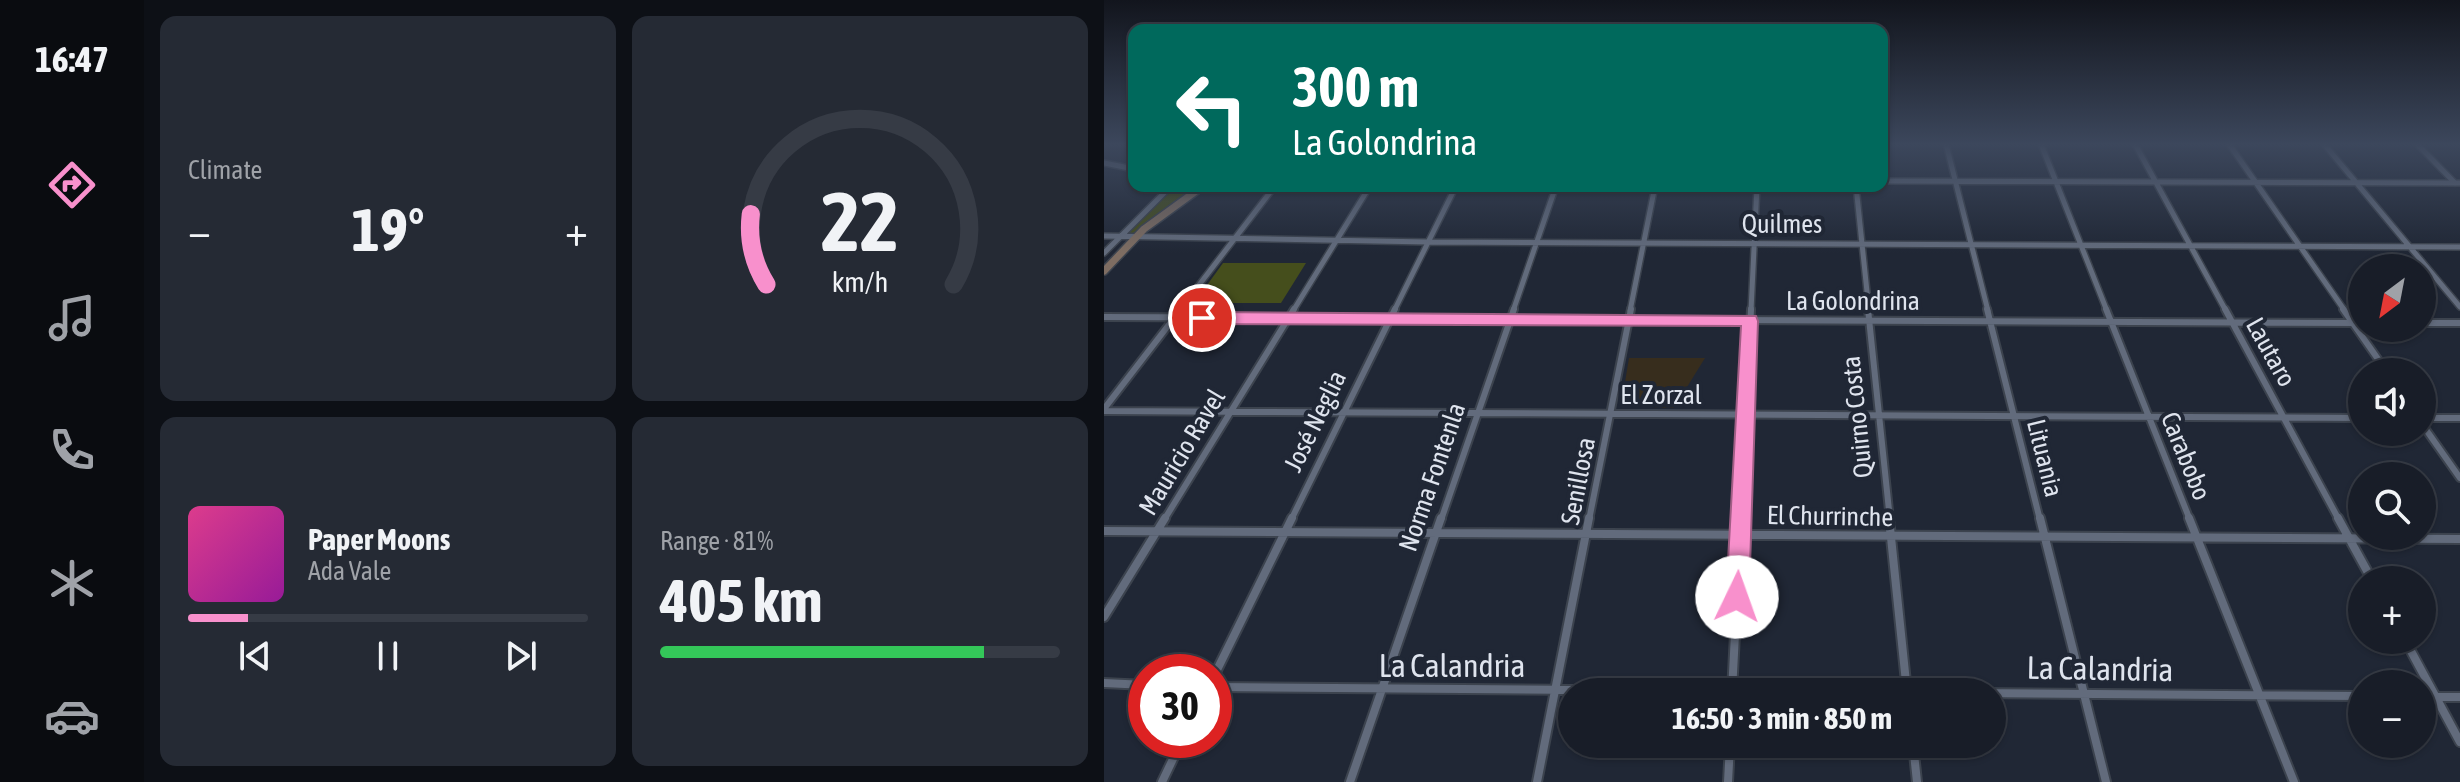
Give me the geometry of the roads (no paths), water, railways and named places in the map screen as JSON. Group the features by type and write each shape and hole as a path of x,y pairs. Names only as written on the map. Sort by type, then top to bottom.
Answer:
{"main road":[{"path":"1104,271 1133,239 1169,208 1194,192"}],"street":[{"path":"1888,181 2457,183"},
{"name":"Lituania","path":"1955,181 2106,782"},
{"name":"Carabobo","path":"2055,181 2294,782"},
{"name":"Lautaro","path":"2156,182 2348,534"},
{"path":"2256,182 2348,316"},
{"path":"2356,182 2460,307"},
{"path":"1104,253 1165,192"},
{"path":"1104,410 1270,192"},
{"name":"Mauricio Ravel","path":"1104,617 1366,192"},
{"name":"José Neglia","path":"1225,654 1453,192"},
{"name":"Norma Fontenla","path":"1350,782 1554,192"},
{"name":"Senillosa","path":"1537,782 1589,534 1654,192"},
{"path":"1733,678 1757,192"},
{"name":"Quirno Costa","path":"1857,192 1906,678"},
{"name":"Quilmes","path":"1104,236 1117,239 1428,242 2460,247"},
{"name":"La Golondrina","path":"1104,317 2348,323"},
{"path":"2436,323 2460,323"},
{"name":"El Zorzal","path":"1104,410 2348,418"},
{"path":"2436,420 2460,418"},
{"path":"2436,442 2460,478"},
{"name":"El Churrinche","path":"1104,531 2348,538"},
{"name":"El Churrinche","path":"2436,539 2460,539"},
{"path":"1104,683 1128,684"},
{"name":"La Calandria","path":"1232,687 1557,690"},
{"name":"La Calandria","path":"2006,692 2348,696"},
{"path":"2460,697 2436,697 2460,742"},
{"path":"1162,782 1173,758"},
{"path":"1728,782 1729,758"},
{"path":"1914,758 1917,782"}]}
